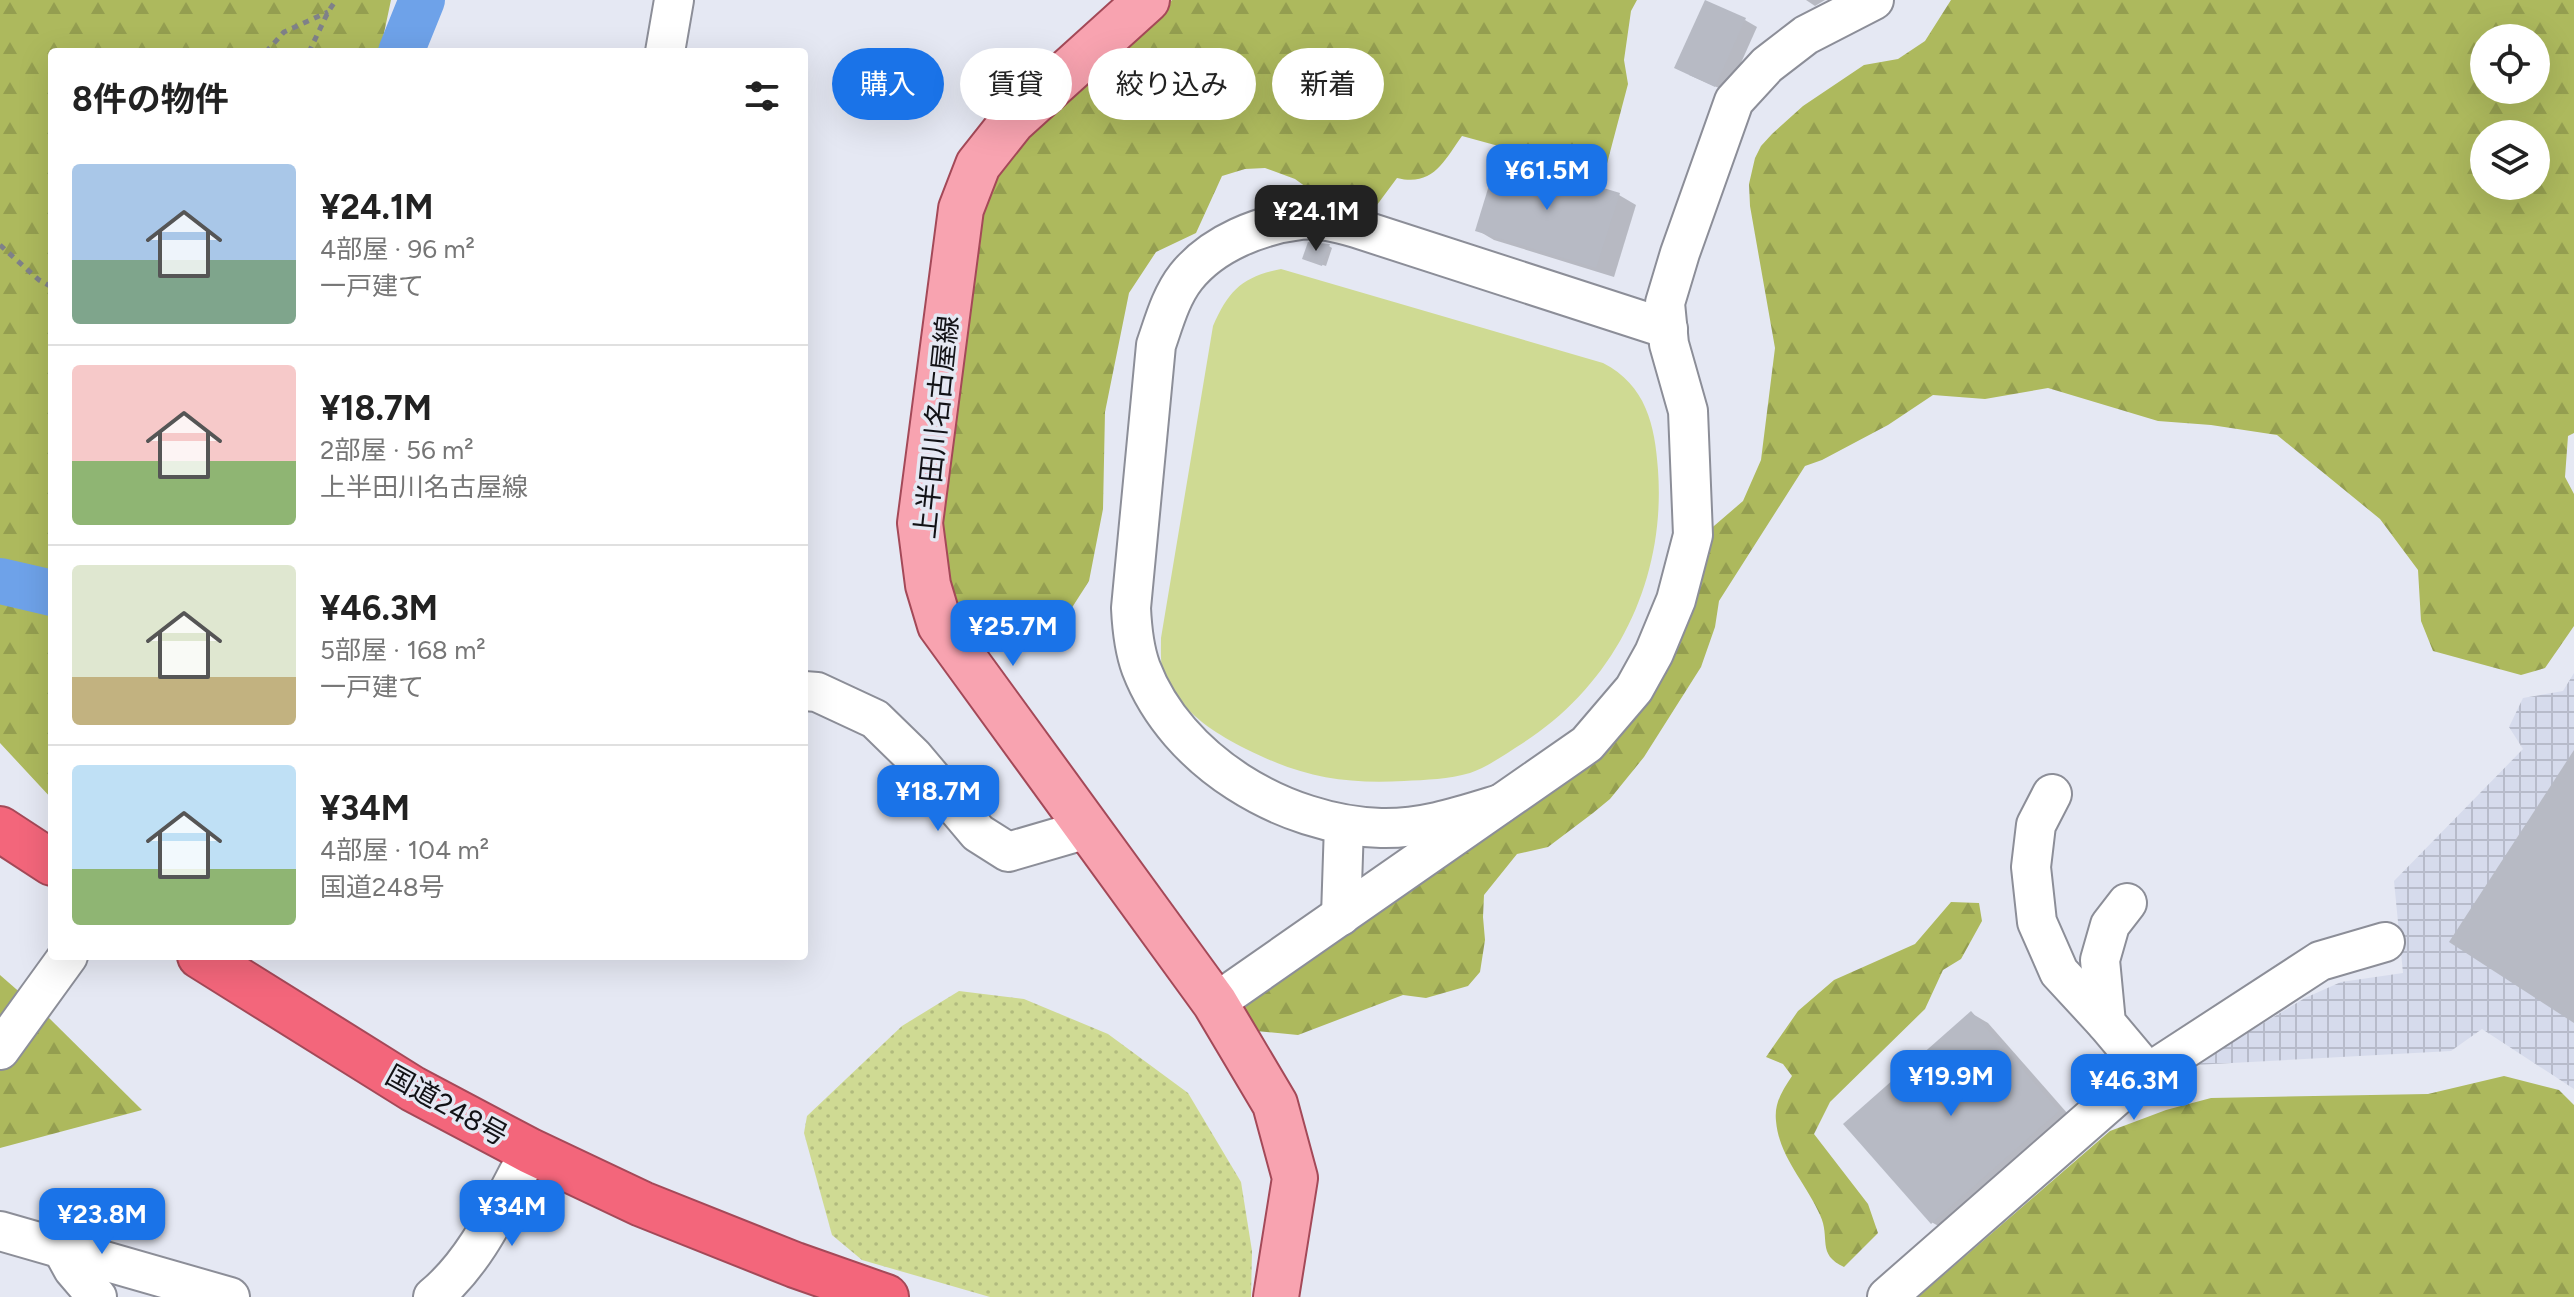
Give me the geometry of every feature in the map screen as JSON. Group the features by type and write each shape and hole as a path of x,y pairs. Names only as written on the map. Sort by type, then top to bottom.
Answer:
{"highway":[{"path":"0,829 48,860"},
{"name":"国道248号","path":"206,960 413,1089 530,1151 642,1204 795,1265 886,1297"}],"main road":[{"name":"上半田川名古屋線","path":"1147,0 1012,122 978,165 961,209 920,523 928,585 940,625 1215,1003 1275,1104 1295,1178 1276,1297"}],"street":[{"path":"666,48 674,0"},
{"path":"1215,1003 1587,744 1634,689 1654,653 1676,600 1693,535 1688,411 1669,344 1665,303 1680,253 1734,101 1767,65 1806,35 1874,0"},
{"path":"1500,804 1448,820 1414,826 1383,828 1344,825 1283,807 1231,776 1184,737 1164,712 1140,666 1133,640 1131,608 1156,345 1169,309 1186,277 1218,248 1240,237 1302,220 1330,221 1668,329"},
{"path":"808,691 817,692 875,719 913,756 978,833 1008,852 1087,829"},
{"path":"2052,794 2036,825 2031,867 2037,922 2059,972 2148,1073"},
{"path":"1341,916 1344,825"},
{"path":"2106,1023 2100,960 2110,925 2127,903"},
{"path":"1887,1297 2128,1086 2320,961 2385,942"},
{"path":"0,1050 65,960"},
{"path":"433,1297 447,1285 476,1248 530,1151"},
{"path":"0,1231 230,1297"},
{"path":"61,1247 73,1269 97,1297"}],"path":[{"path":"311,48 336,0"},
{"path":"270,48 284,32 328,12"},
{"path":"0,245 48,285"}],"shaded area":[{"path":"2574,673 2574,1089 2482,1029 2451,1051 2194,1065 2305,998 2341,982 2403,973 2394,881 2523,749 2509,727 2523,698 2563,691"}],"green space":[{"path":"0,0 391,0 381,48 48,48 48,795 0,743"},
{"path":"1172,0 1637,0 1631,11 1624,60 1628,84 1604,175 1462,136 1443,163 1429,175 1420,179 1397,178 1371,213 1313,192 1295,179 1265,168 1245,169 1222,176 1196,233 1156,252 1129,293 1105,412 1103,509 1089,581 1057,631 1016,641 963,624 952,602 939,526 980,211 988,185 1018,140 1042,120 1072,120 1072,94 1088,81 1088,120 1256,120 1256,48 1128,47"},
{"path":"1951,0 2574,0 2574,433 2568,436 2565,477 2574,494 2574,626 2545,668 2521,675 2433,651 2421,621 2418,570 2380,519 2277,435 2158,421 2048,388 1985,399 1933,395 1888,425 1805,466 1719,601 1715,627 1701,667 1644,757 1610,799 1548,847 1517,854 1484,895 1485,940 1480,972 1468,986 1426,998 1403,995 1298,1035 1256,1031 1238,1024 1245,1003 1595,757 1707,532 1743,501 1761,460 1775,348 1750,206 1749,184 1755,158 1772,134 1803,106 1864,65 1898,59 1925,41"},
{"path":"1281,269 1603,363 1629,383 1646,408 1657,453 1658,511 1653,551 1643,589 1628,625 1609,659 1556,719 1504,755 1470,773 1437,779 1382,782 1342,780 1304,772 1266,759 1216,732 1191,712 1165,680 1161,638 1213,326 1238,287 1256,276"},
{"path":"1951,902 1979,903 1982,921 1961,959 1943,970 1925,1009 1830,1102 1814,1134 1868,1204 1878,1233 1844,1267 1835,1262 1827,1251 1820,1215 1778,1134 1776,1108 1792,1076 1783,1064 1766,1057 1798,1011 1834,980 1915,944"},
{"path":"0,975 47,1016 142,1110 0,1148"},
{"path":"959,991 1024,999 1108,1034 1188,1093 1241,1182 1252,1251 1251,1297 990,1297 862,1260 832,1235 804,1133 807,1116 902,1026"},
{"path":"2504,1076 2559,1090 2574,1105 2574,1297 1918,1297 2110,1131 2166,1110 2211,1098 2428,1094"}],"building":[{"path":"1705,0 1746,18 1715,87 1674,68"},
{"path":"1498,156 1620,193 1596,268 1475,231"},
{"path":"1308,242 1330,244 1322,266 1302,259"},
{"path":"2574,750 2574,1023 2449,942"},
{"path":"1971,1011 2059,1111 1931,1224 1843,1124"}],"waterway":[{"path":"403,48 422,0"},
{"path":"0,581 48,592"}]}
